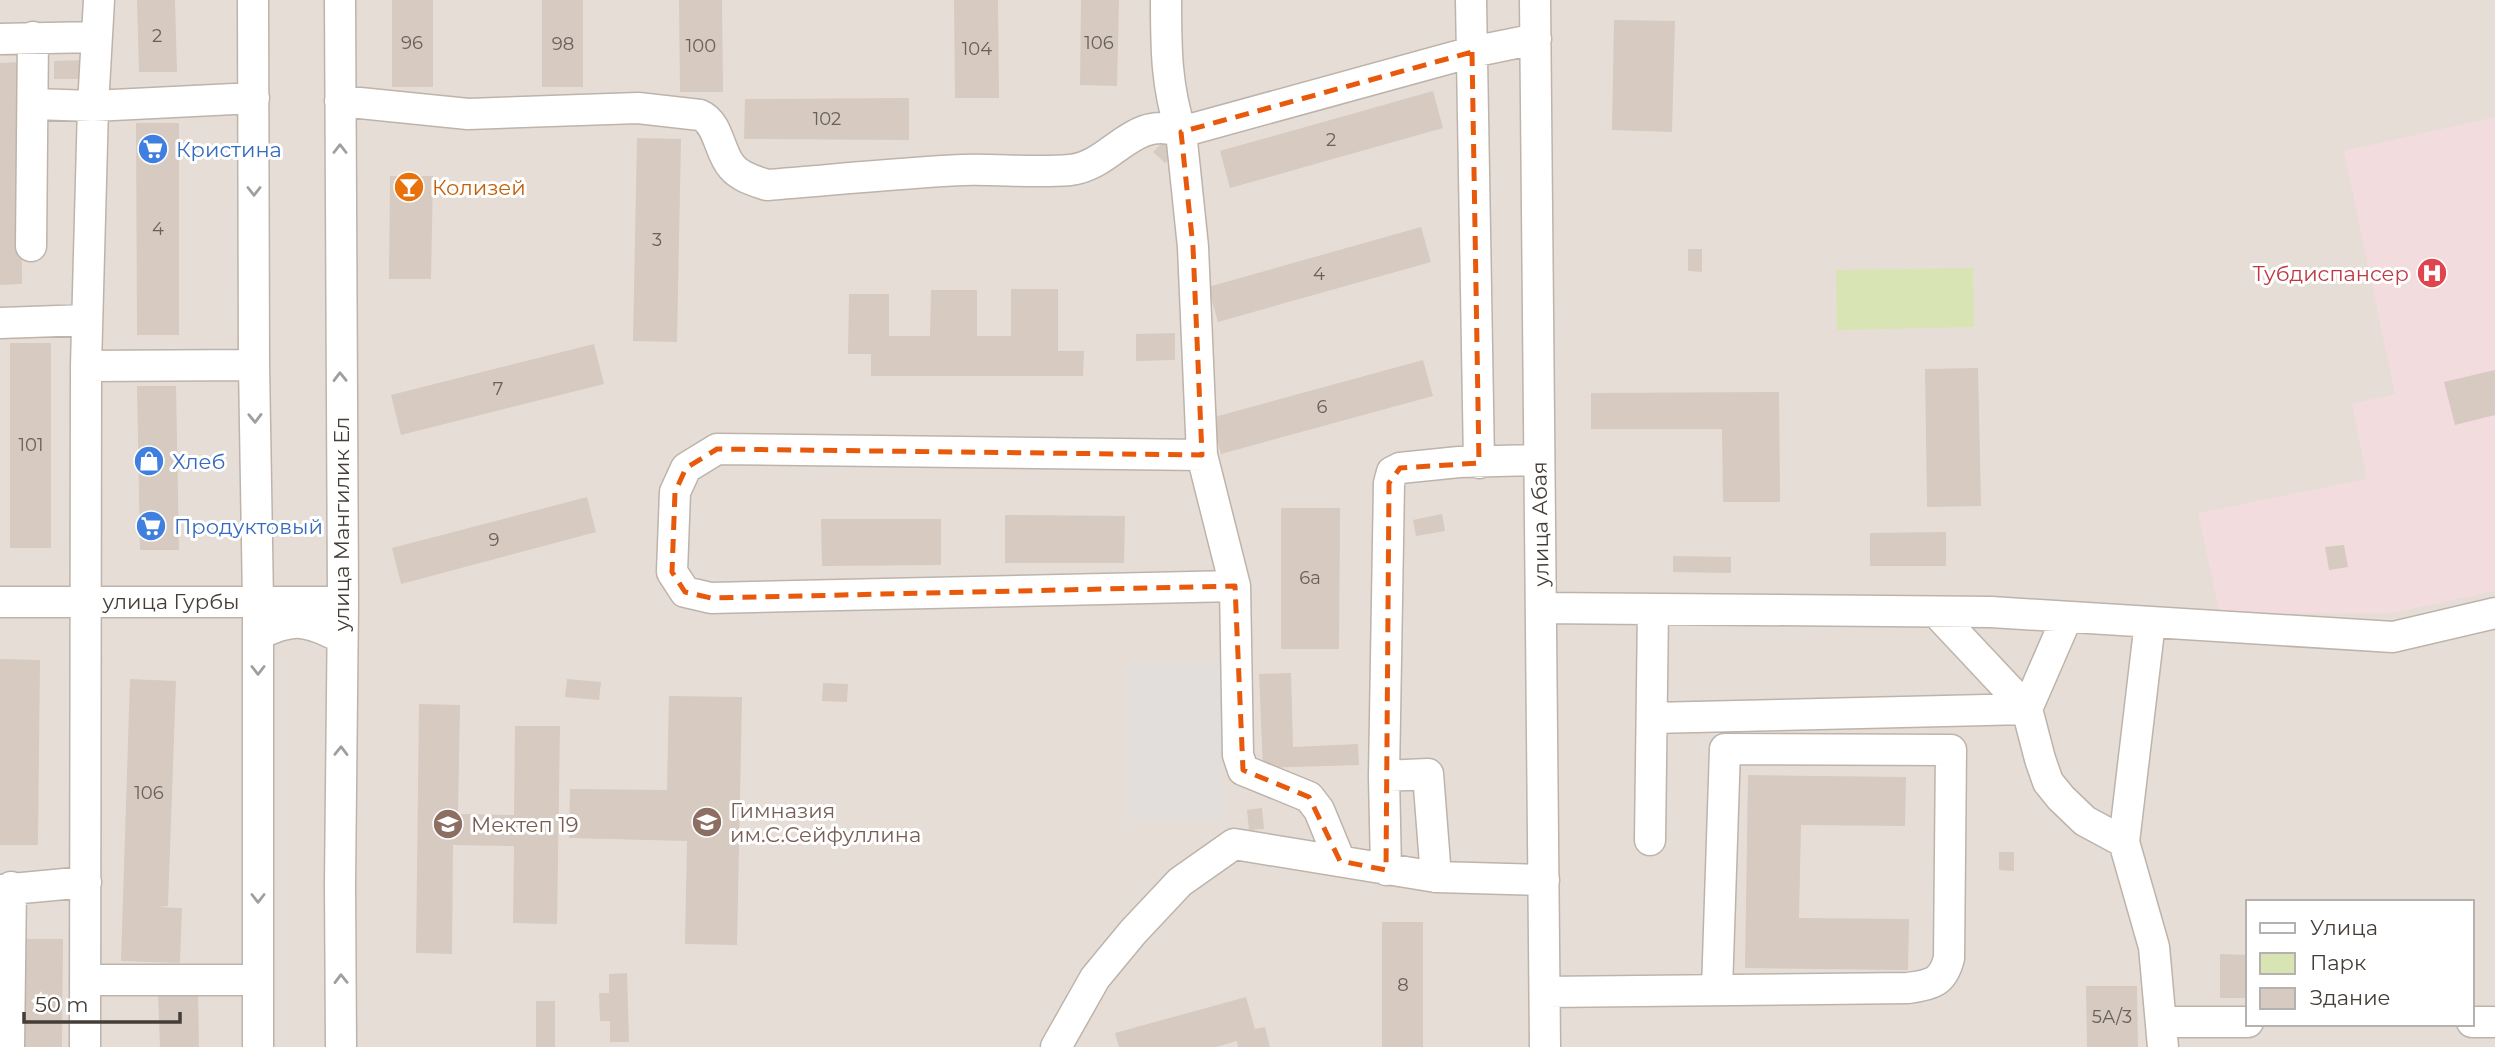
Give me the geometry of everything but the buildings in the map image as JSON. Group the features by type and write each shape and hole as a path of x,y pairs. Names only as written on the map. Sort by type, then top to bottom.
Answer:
{"street":[{"path":"85,1047 86,366 93,106 99,0"},
{"path":"253,0 258,602 258,1047"},
{"name":"улица Мангилик Ел","path":"340,0 343,602 341,1047"},
{"path":"1166,0 1166,64 1172,105 1181,132 1193,247 1202,455 1235,586 1238,755 1243,770 1309,797 1319,810 1340,861"},
{"path":"1471,0 1479,463"},
{"name":"улица Абая","path":"1535,0 1545,1047"},
{"path":"31,246 33,37"},
{"path":"0,39 96,37"},
{"path":"340,101 468,114 638,108 700,115 708,120 732,168 750,180 767,185 964,170 1073,170 1096,161 1139,132 1158,127 1181,132 1472,52 1536,39"},
{"path":"34,104 93,106 254,98"},
{"path":"0,323 87,320"},
{"path":"86,366 254,365"},
{"path":"1202,455 717,449 686,468 675,492 672,572 685,592 711,598 1235,586"},
{"path":"1387,870 1384,776 1392,472 1400,468 1459,462 1539,460"},
{"name":"улица Гурбы","path":"0,602 343,602"},
{"path":"1541,608 1936,612 2067,617 2393,637 2495,613"},
{"path":"1650,840 1653,609"},
{"path":"1936,612 2027,709 2048,782 2061,798 2085,821 2124,842"},
{"path":"2027,709 2067,617"},
{"path":"258,635 291,621 306,622 342,638"},
{"path":"2150,622 2124,842 2154,947 2162,1035 2246,1022"},
{"path":"1652,718 2027,709"},
{"path":"1545,992 1908,988 1924,986 1942,977 1949,958 1951,750 1725,748 1717,990"},
{"path":"1384,776 1428,774 1436,877"},
{"path":"1056,1047 1094,978 1133,932 1181,882 1234,844 1436,877 1544,880"},
{"path":"9,1047 6,889 86,882"},
{"path":"85,980 258,980"},
{"path":"2474,1022 2495,1022"}],"highlighted area":[{"path":"1472,52 1479,463 1400,468 1389,483 1386,870 1340,861 1309,797 1243,770 1235,586 711,598 685,592 672,572 675,492 686,468 717,449 1202,455 1193,247 1181,132"}],"shaded area":[{"path":"0,0 2495,0 2495,1047 0,1047"},
{"name":"Тубдиспансер","path":"2495,117 2495,591 2391,613 2220,614 2198,513 2367,479 2352,404 2395,394 2344,151"},
{"path":"1126,663 1222,663 1222,818 1126,819"}],"green space":[{"path":"1973,268 1974,327 1837,330 1836,270"}],"place":[{"name":"Кристина","path":"153,149"},
{"name":"Колизей","path":"409,187"},
{"name":"Тубдиспансер","path":"2432,273"},
{"name":"Хлеб","path":"149,461"},
{"name":"Продуктовый","path":"151,526"},
{"name":"Гимназия им.С.Сейфуллина","path":"707,822"},
{"name":"Мектеп 19","path":"448,824"}]}
